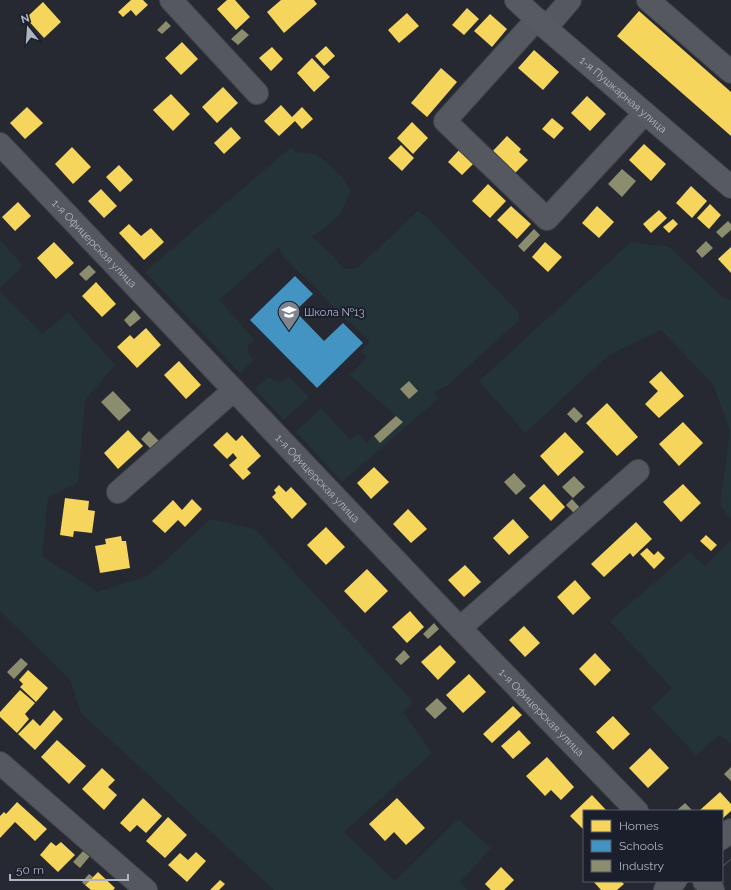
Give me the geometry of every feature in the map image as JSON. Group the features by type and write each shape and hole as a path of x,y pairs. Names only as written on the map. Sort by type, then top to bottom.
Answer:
{"main road":[{"name":"1-я Пушкарная улица","path":"516,0 731,187"},
{"path":"723,837 731,830"},
{"path":"665,890 674,882"}],"street":[{"path":"171,0 257,93"},
{"path":"570,0 542,23 445,121 547,219 645,113"},
{"path":"648,0 731,72"},
{"name":"1-я Офицерская улица","path":"0,144 460,628 636,810"},
{"path":"118,492 234,390"},
{"path":"460,628 638,471"},
{"path":"0,763 146,890"},
{"path":"705,882 713,890"}],"shaded area":[{"path":"291,147 296,152 317,154 343,178 351,191 339,216 312,237 330,253 344,269 357,268 418,211 427,217 518,312 519,320 449,384 434,393 439,398 342,482 296,432 321,408 350,440 358,433 367,443 374,436 380,443 402,423 350,375 367,357 361,351 370,341 344,318 316,288 283,257 279,247 219,300 255,340 248,346 249,354 254,360 240,373 145,272"},
{"path":"0,240 23,266 0,288"},
{"path":"631,242 669,247 725,299 731,300 731,519 720,505 730,431 713,384 661,330 609,355 525,433 479,381"},
{"path":"0,292 43,334 68,312 115,365 85,400 78,482 48,498 42,556 97,592 148,576 211,519 255,529 413,702 403,712 432,753 344,832 395,881 458,819 491,848 460,882 467,890 274,890 81,713 70,680 0,611"},
{"path":"269,377 276,382 281,382 289,377 309,397 284,420 255,389"},
{"path":"731,540 731,743 719,735 696,755 651,708 672,688 610,621 690,552 705,566"}],"building: Homes":[{"path":"131,0 143,0 148,5 136,16 131,10 123,17 118,12"},
{"path":"227,0 235,0 250,17 236,30 217,9"},
{"path":"281,0 314,0 317,4 284,33 267,12"},
{"path":"43,2 61,22 44,38 26,18"},
{"path":"467,8 479,19 464,35 452,25"},
{"path":"639,11 731,92 731,136 617,36"},
{"path":"407,13 419,26 399,43 388,30"},
{"path":"490,14 507,29 492,47 474,31"},
{"path":"182,42 198,59 181,75 165,58"},
{"path":"326,46 335,56 324,66 315,56"},
{"path":"272,47 283,59 271,71 259,58"},
{"path":"534,50 559,72 543,90 518,68"},
{"path":"312,58 330,77 314,92 297,73"},
{"path":"441,68 457,82 427,117 411,103"},
{"path":"223,87 238,103 217,123 202,107"},
{"path":"171,94 190,114 173,131 153,110"},
{"path":"587,96 606,114 590,131 571,113"},
{"path":"281,105 292,117 302,107 313,119 302,129 295,121 279,136 264,121"},
{"path":"27,107 43,123 25,139 10,123"},
{"path":"552,118 564,128 554,139 542,129"},
{"path":"412,122 428,138 413,154 397,138"},
{"path":"231,127 241,138 224,154 214,143"},
{"path":"507,136 521,149 519,152 528,160 514,174 491,153"},
{"path":"644,144 666,164 651,181 629,160"},
{"path":"401,145 414,158 402,171 388,158"},
{"path":"72,147 91,167 73,184 55,164"},
{"path":"460,149 475,162 462,175 448,162"},
{"path":"119,165 133,180 120,192 106,177"},
{"path":"488,184 506,201 490,218 472,201"},
{"path":"691,186 707,201 692,218 676,203"},
{"path":"101,189 117,206 104,218 88,201"},
{"path":"18,202 31,216 15,231 2,217"},
{"path":"710,204 721,215 709,229 697,218"},
{"path":"511,206 531,224 517,239 497,220"},
{"path":"597,206 614,222 599,238 582,223"},
{"path":"659,210 667,218 651,233 643,224"},
{"path":"673,219 678,224 669,233 663,227"},
{"path":"129,224 141,236 151,228 164,242 144,260 119,233"},
{"path":"54,242 74,263 56,279 37,258"},
{"path":"545,242 562,257 548,272 532,257"},
{"path":"731,247 731,273 718,259"},
{"path":"96,282 116,304 102,317 82,296"},
{"path":"146,328 161,345 137,368 117,347 130,335 134,339"},
{"path":"179,361 201,385 186,399 164,375"},
{"path":"661,371 684,396 659,418 645,404 658,391 649,382"},
{"path":"607,403 638,437 617,456 586,423"},
{"path":"683,422 703,443 679,466 659,444"},
{"path":"128,430 143,446 118,469 104,453"},
{"path":"227,432 236,441 242,435 261,456 247,469 251,473 243,480 229,465 237,458 233,453 227,459 213,445"},
{"path":"565,432 584,452 558,476 540,456"},
{"path":"374,467 389,482 371,499 357,483"},
{"path":"544,484 565,507 551,521 529,498"},
{"path":"683,484 701,503 681,522 663,502"},
{"path":"279,485 286,492 291,487 307,504 292,519 272,497 276,493 274,490"},
{"path":"65,498 89,501 88,510 95,511 92,533 74,531 73,537 60,535"},
{"path":"192,499 202,509 185,527 178,520 165,533 152,521 173,500 182,510"},
{"path":"408,509 427,529 411,543 393,524"},
{"path":"513,519 529,537 509,555 493,538"},
{"path":"636,522 652,539 633,557 630,553 604,577 591,564"},
{"path":"326,527 345,547 326,565 307,545"},
{"path":"706,535 717,545 711,551 700,541"},
{"path":"121,536 122,541 126,541 130,568 100,573 95,546 106,544 105,539"},
{"path":"647,548 654,555 658,551 665,558 654,569 640,554"},
{"path":"465,565 481,582 464,597 448,580"},
{"path":"367,569 388,591 365,613 344,591"},
{"path":"575,580 591,598 573,615 557,597"},
{"path":"410,611 424,627 407,643 392,627"},
{"path":"524,626 540,643 525,657 509,640"},
{"path":"440,645 456,662 438,680 421,662"},
{"path":"595,653 611,670 595,686 579,669"},
{"path":"28,670 48,688 36,702 20,687 23,684 19,680"},
{"path":"469,674 486,692 463,713 446,695"},
{"path":"20,690 35,703 25,714 29,719 17,733 0,717 0,712"},
{"path":"513,706 522,715 492,743 483,734"},
{"path":"54,710 63,719 35,750 18,734 33,719 40,726"},
{"path":"613,716 630,734 613,750 596,732"},
{"path":"519,730 531,743 513,759 501,746"},
{"path":"57,740 86,766 69,784 41,757"},
{"path":"650,748 669,768 648,788 629,768"},
{"path":"547,757 574,787 561,800 551,790 545,796 526,776"},
{"path":"102,768 115,780 108,787 117,795 104,810 82,789"},
{"path":"720,792 731,804 731,811 723,818 723,810 700,810"},
{"path":"592,795 606,810 583,810 583,829 570,816"},
{"path":"143,798 162,816 146,833 137,825 130,832 120,823"},
{"path":"397,798 425,828 406,845 394,832 385,841 369,824"},
{"path":"17,802 47,829 35,841 15,822 0,838 0,816 4,812 6,814"},
{"path":"168,817 187,835 165,858 146,841"},
{"path":"51,842 56,846 61,842 75,855 58,872 40,855"},
{"path":"196,852 206,861 187,882 168,865 180,853 188,860"},
{"path":"501,867 514,880 504,890 491,890 485,884"},
{"path":"98,872 115,888 113,890 91,890 85,885"},
{"path":"220,880 225,884 219,890 210,890"},
{"path":"594,882 622,882 624,884 617,890 601,890"}],"building: Schools":[{"name":"Школа №13","path":"295,276 313,294 295,311 324,341 343,323 363,343 317,388 250,320"}],"building: Industry":[{"path":"166,21 171,26 162,34 157,30"},
{"path":"242,29 249,35 238,45 231,39"},
{"path":"622,169 636,181 622,197 608,184"},
{"path":"728,221 731,224 731,230 722,238 716,232"},
{"path":"534,229 540,235 524,252 518,246"},
{"path":"706,241 713,248 702,258 696,251"},
{"path":"89,265 96,272 86,281 79,274"},
{"path":"134,310 141,318 130,327 124,320"},
{"path":"409,381 418,391 409,399 400,389"},
{"path":"113,391 131,410 119,421 101,402"},
{"path":"574,407 583,416 576,423 567,414"},
{"path":"396,416 403,422 380,443 374,436"},
{"path":"149,431 159,441 151,449 141,439"},
{"path":"514,473 526,486 516,495 504,482"},
{"path":"574,476 585,487 573,498 562,487"},
{"path":"572,499 581,509 575,514 566,505"},
{"path":"434,623 439,629 428,639 423,634"},
{"path":"404,650 410,657 401,665 395,659"},
{"path":"21,658 28,664 14,679 7,672"},
{"path":"437,698 447,708 435,719 425,709"},
{"path":"731,767 731,781 724,774"},
{"path":"685,803 692,810 677,810"},
{"path":"83,851 90,856 80,868 73,862"},
{"path":"89,874 93,877 85,885 82,882"}],"tram line":[{"path":"723,851 731,843"},
{"path":"723,866 731,859"},
{"path":"680,890 688,882"},
{"path":"697,890 705,882"}],"place":[{"name":"Школа №13","path":"289,332"}]}
